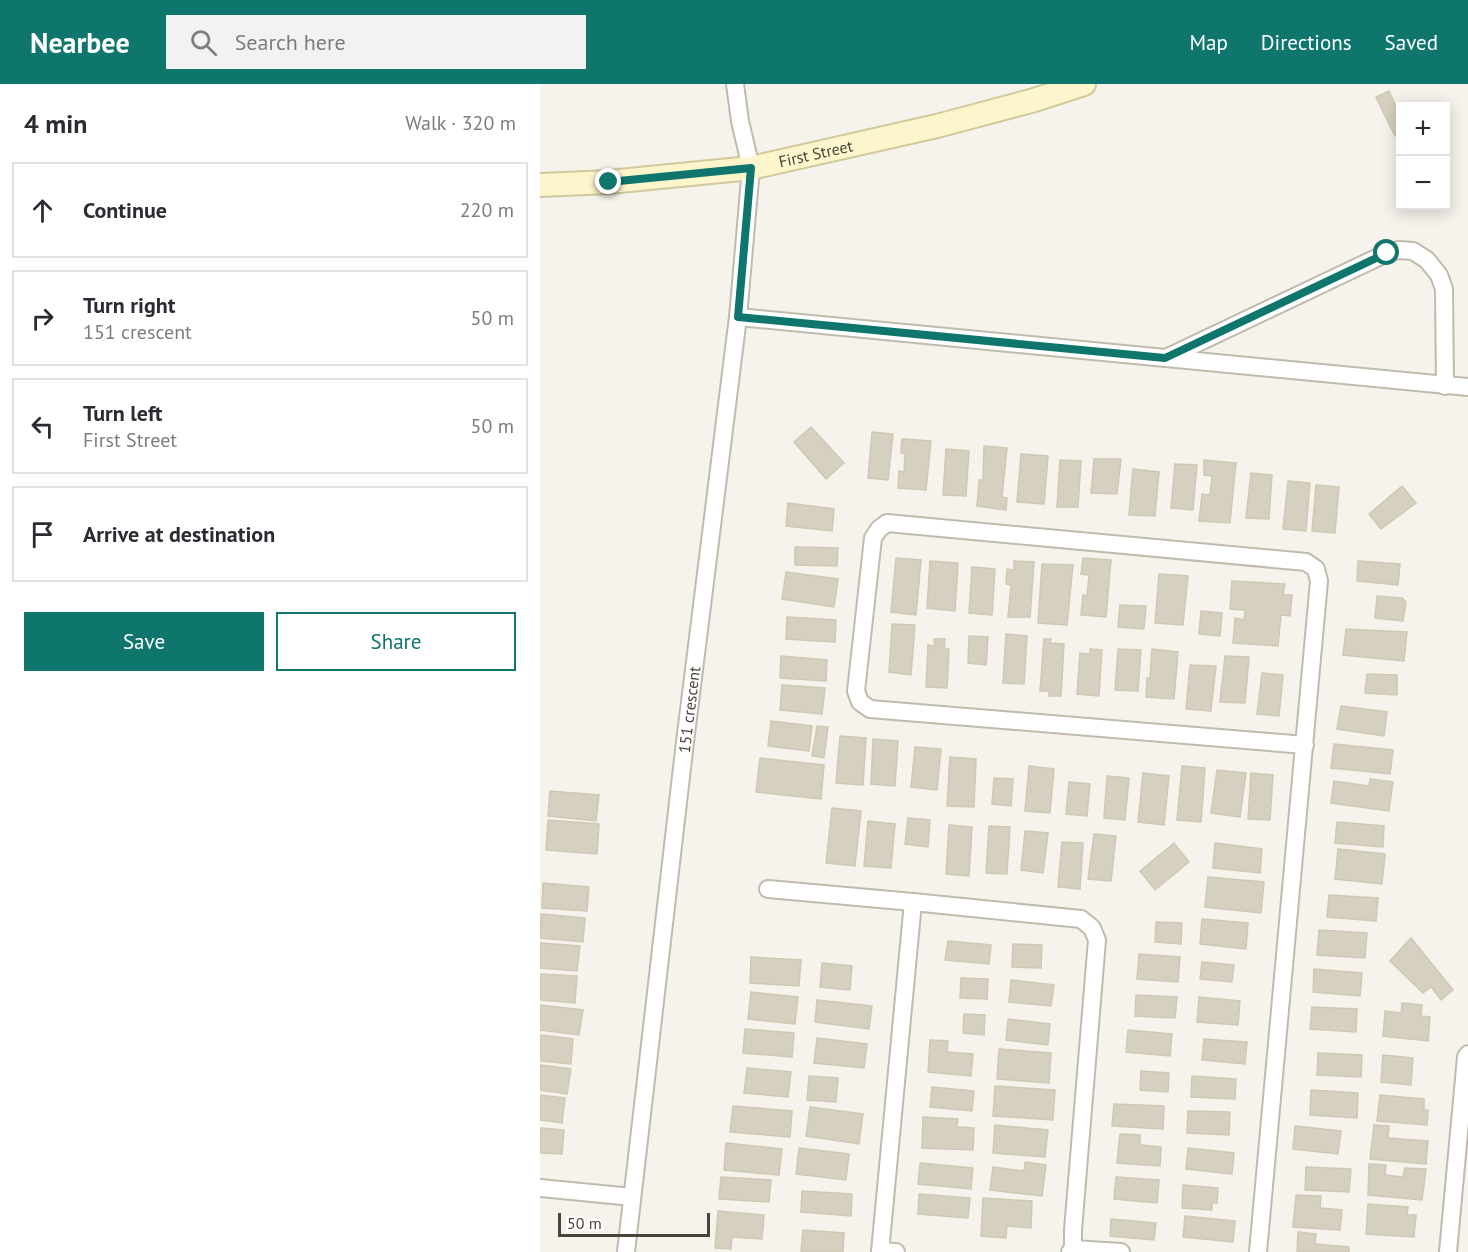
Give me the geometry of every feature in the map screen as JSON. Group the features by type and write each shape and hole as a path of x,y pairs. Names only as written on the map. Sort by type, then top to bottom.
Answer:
{"street":[{"name":"151 crescent","path":"626,1252 685,742 738,317 751,168 740,121 735,84"},
{"name":"First Street","path":"540,185 609,182 751,168 937,126 1084,84"},
{"path":"1165,358 1387,253 1413,250 1427,260 1439,275 1444,288 1445,386"},
{"path":"738,317 1468,387"},
{"path":"1258,1252 1305,746 1319,581 1316,569 1306,562 887,523 873,538 856,691 860,702 870,709 1305,746"},
{"path":"768,889 1081,919 1092,928 1096,940 1072,1250 1121,1252"},
{"path":"885,1252 913,902"},
{"path":"1448,1252 1468,1054"},
{"path":"540,1188 632,1197"}],"building":[{"path":"1389,91 1396,106 1395,136 1376,97"},
{"path":"811,427 844,463 826,479 794,442"},
{"path":"872,432 893,434 888,480 868,478"},
{"path":"902,439 931,441 926,490 898,488 899,471 904,472 905,453 901,453"},
{"path":"984,446 1007,448 1002,497 1007,498 1006,510 977,506 979,480 983,480"},
{"path":"946,449 969,451 966,496 943,495"},
{"path":"1021,454 1048,456 1044,504 1017,502"},
{"path":"1094,459 1121,459 1117,494 1091,493"},
{"path":"1060,460 1081,461 1078,507 1057,507"},
{"path":"1204,460 1236,463 1230,523 1199,521 1202,494 1210,495 1212,476 1204,475"},
{"path":"1175,464 1197,465 1193,510 1171,508"},
{"path":"1133,469 1159,472 1155,516 1129,515"},
{"path":"1251,473 1272,475 1269,519 1246,518"},
{"path":"1288,481 1310,483 1306,531 1283,529"},
{"path":"1316,485 1339,487 1335,533 1312,531"},
{"path":"1402,486 1416,503 1381,529 1369,514"},
{"path":"788,503 834,509 832,531 786,526"},
{"path":"795,547 838,548 837,566 795,565"},
{"path":"896,558 921,560 916,615 891,612"},
{"path":"1083,558 1111,560 1106,617 1081,615 1083,595 1087,596 1089,575 1081,574"},
{"path":"930,561 958,563 955,611 927,608"},
{"path":"1014,561 1034,562 1030,617 1008,617 1011,585 1006,584 1007,569 1014,570"},
{"path":"1358,561 1400,564 1398,585 1357,581"},
{"path":"1042,564 1073,565 1067,625 1038,623"},
{"path":"972,567 995,569 992,615 969,613"},
{"path":"786,572 838,579 834,607 782,599"},
{"path":"1159,574 1188,576 1183,625 1155,623"},
{"path":"1232,581 1285,584 1283,595 1292,595 1290,616 1281,615 1278,646 1233,643 1235,618 1244,620 1245,610 1230,609"},
{"path":"1377,596 1402,598 1406,602 1403,621 1375,618"},
{"path":"1120,605 1146,606 1144,629 1118,627"},
{"path":"1201,611 1222,613 1220,636 1199,634"},
{"path":"787,617 836,620 835,642 786,639"},
{"path":"892,624 915,625 911,675 889,672"},
{"path":"1346,629 1407,632 1404,661 1343,655"},
{"path":"1006,634 1027,636 1024,684 1003,683"},
{"path":"969,636 988,637 986,665 968,663"},
{"path":"934,639 945,639 944,648 949,649 947,688 926,687 928,645 935,646"},
{"path":"1044,639 1051,639 1050,643 1064,644 1061,696 1049,696 1049,691 1040,691"},
{"path":"1090,649 1102,650 1099,696 1077,694 1080,653 1090,654"},
{"path":"1118,649 1141,650 1138,691 1115,690"},
{"path":"1152,649 1178,652 1174,699 1146,697"},
{"path":"781,656 827,660 826,681 780,678"},
{"path":"1225,656 1249,657 1245,703 1220,702"},
{"path":"1190,665 1216,666 1211,711 1186,709"},
{"path":"1262,673 1283,675 1279,716 1257,714"},
{"path":"1367,674 1397,675 1397,695 1365,693"},
{"path":"782,685 825,688 822,714 780,710"},
{"path":"1341,706 1387,712 1384,736 1337,729"},
{"path":"771,721 812,726 809,751 768,746"},
{"path":"817,726 828,727 824,758 812,756"},
{"path":"840,736 866,738 863,785 836,783"},
{"path":"873,739 898,741 895,786 871,784"},
{"path":"1334,744 1393,750 1390,774 1331,768"},
{"path":"915,747 941,749 937,790 911,787"},
{"path":"950,757 976,759 974,807 947,806"},
{"path":"760,758 824,765 821,799 756,792"},
{"path":"1029,766 1054,769 1050,813 1025,811"},
{"path":"1182,766 1205,768 1201,822 1177,820"},
{"path":"1217,770 1246,773 1240,817 1211,813"},
{"path":"1143,773 1169,776 1164,825 1138,822"},
{"path":"1251,773 1273,775 1270,820 1248,819"},
{"path":"1107,776 1129,778 1125,820 1104,818"},
{"path":"994,778 1013,779 1011,806 992,804"},
{"path":"1370,779 1393,782 1389,811 1331,803 1334,781 1369,786"},
{"path":"1069,782 1090,784 1087,816 1066,814"},
{"path":"550,791 599,795 596,821 548,816"},
{"path":"832,808 861,811 855,866 826,863"},
{"path":"908,818 930,820 928,847 905,844"},
{"path":"548,820 599,824 597,854 546,850"},
{"path":"868,821 895,824 891,868 864,866"},
{"path":"1337,822 1384,826 1383,847 1335,843"},
{"path":"949,825 972,827 969,876 946,874"},
{"path":"989,826 1010,827 1007,874 986,873"},
{"path":"1025,831 1048,833 1043,873 1021,870"},
{"path":"1094,834 1116,836 1111,881 1088,879"},
{"path":"1062,842 1083,843 1080,889 1058,887"},
{"path":"1174,843 1189,862 1155,890 1140,871"},
{"path":"1215,843 1262,849 1260,873 1213,868"},
{"path":"1338,849 1385,854 1382,884 1335,879"},
{"path":"1208,877 1264,882 1261,913 1205,907"},
{"path":"543,883 589,887 587,911 542,908"},
{"path":"1329,895 1378,898 1376,921 1327,917"},
{"path":"541,914 585,918 583,942 540,938"},
{"path":"1202,919 1248,923 1246,949 1200,944"},
{"path":"1156,922 1182,923 1181,944 1155,942"},
{"path":"1319,930 1367,933 1365,958 1317,955"},
{"path":"1411,938 1453,990 1441,1000 1431,987 1423,993 1390,961"},
{"path":"948,941 991,945 989,964 945,960"},
{"path":"540,943 580,946 577,971 540,968"},
{"path":"1013,944 1042,945 1041,968 1012,967"},
{"path":"1139,954 1180,957 1178,982 1137,979"},
{"path":"751,957 801,960 799,986 750,983"},
{"path":"1202,962 1234,965 1232,982 1200,979"},
{"path":"822,963 852,966 850,990 820,987"},
{"path":"1314,969 1362,973 1360,996 1313,992"},
{"path":"540,974 577,976 575,1003 540,1000"},
{"path":"961,978 988,979 987,999 960,998"},
{"path":"1011,980 1054,985 1051,1006 1009,1002"},
{"path":"751,992 798,997 795,1024 748,1019"},
{"path":"1136,995 1177,997 1175,1018 1135,1016"},
{"path":"1199,997 1240,1001 1238,1025 1197,1022"},
{"path":"817,1000 872,1006 869,1029 815,1022"},
{"path":"1402,1003 1422,1005 1421,1016 1430,1017 1428,1041 1383,1036 1385,1011 1401,1013"},
{"path":"540,1005 583,1010 579,1035 540,1030"},
{"path":"1312,1007 1357,1009 1356,1032 1310,1029"},
{"path":"964,1014 985,1015 984,1035 963,1033"},
{"path":"1008,1019 1050,1024 1048,1045 1006,1040"},
{"path":"745,1029 794,1033 792,1057 743,1053"},
{"path":"1128,1030 1172,1034 1170,1056 1126,1052"},
{"path":"540,1035 573,1039 571,1064 540,1061"},
{"path":"817,1038 867,1044 864,1068 814,1063"},
{"path":"1204,1039 1247,1042 1245,1064 1202,1060"},
{"path":"930,1040 948,1041 947,1052 973,1054 971,1076 928,1072"},
{"path":"999,1049 1051,1053 1049,1083 997,1079"},
{"path":"1318,1053 1362,1055 1361,1077 1317,1075"},
{"path":"1383,1055 1413,1058 1411,1085 1381,1082"},
{"path":"540,1065 571,1069 567,1094 540,1090"},
{"path":"747,1068 791,1072 788,1097 744,1093"},
{"path":"1141,1071 1169,1073 1168,1092 1140,1090"},
{"path":"809,1076 838,1078 836,1102 807,1100"},
{"path":"1192,1076 1236,1079 1235,1099 1191,1097"},
{"path":"995,1086 1055,1090 1053,1120 993,1116"},
{"path":"932,1087 974,1091 972,1111 930,1107"},
{"path":"1311,1090 1358,1093 1357,1118 1310,1115"},
{"path":"540,1095 565,1098 562,1123 540,1120"},
{"path":"1380,1095 1424,1099 1424,1110 1428,1110 1427,1125 1377,1121"},
{"path":"1114,1104 1164,1106 1163,1129 1112,1126"},
{"path":"733,1106 792,1111 790,1137 730,1132"},
{"path":"810,1107 863,1114 859,1144 806,1136"},
{"path":"1188,1111 1230,1112 1229,1135 1187,1133"},
{"path":"923,1117 958,1119 957,1127 974,1128 973,1150 922,1148"},
{"path":"995,1125 1048,1130 1045,1157 993,1153"},
{"path":"1374,1125 1389,1126 1388,1138 1428,1141 1426,1164 1370,1159"},
{"path":"1295,1126 1341,1131 1338,1154 1293,1149"},
{"path":"540,1128 564,1130 562,1154 540,1153"},
{"path":"1120,1134 1140,1135 1140,1145 1161,1147 1160,1166 1117,1163"},
{"path":"726,1143 782,1149 779,1175 724,1170"},
{"path":"799,1148 849,1154 846,1180 796,1174"},
{"path":"1188,1148 1234,1153 1232,1174 1186,1169"},
{"path":"1025,1162 1046,1165 1042,1196 990,1190 993,1167 1024,1171"},
{"path":"920,1163 973,1168 971,1189 918,1184"},
{"path":"1369,1164 1386,1165 1385,1175 1403,1177 1405,1168 1426,1169 1422,1200 1368,1195"},
{"path":"1306,1167 1351,1169 1349,1192 1305,1190"},
{"path":"721,1177 771,1180 769,1202 719,1199"},
{"path":"1116,1177 1159,1180 1157,1203 1114,1199"},
{"path":"1183,1185 1218,1188 1217,1203 1212,1203 1212,1210 1182,1208"},
{"path":"802,1191 852,1194 851,1216 801,1212"},
{"path":"919,1194 970,1198 968,1218 918,1214"},
{"path":"1296,1195 1321,1196 1320,1208 1342,1210 1340,1230 1293,1227"},
{"path":"983,1198 1032,1201 1031,1228 1007,1226 1006,1238 981,1236"},
{"path":"1368,1204 1408,1207 1407,1215 1416,1215 1414,1237 1366,1234"},
{"path":"718,1211 764,1215 762,1239 732,1237 731,1249 715,1248"},
{"path":"1185,1216 1235,1221 1233,1242 1183,1237"},
{"path":"1111,1219 1156,1223 1154,1240 1110,1236"},
{"path":"803,1230 844,1233 843,1252 801,1252"},
{"path":"1298,1232 1316,1234 1315,1244 1349,1247 1349,1252 1297,1252"}],"route":[{"path":"609,182 751,168 738,317 1165,358 1387,253"}]}
